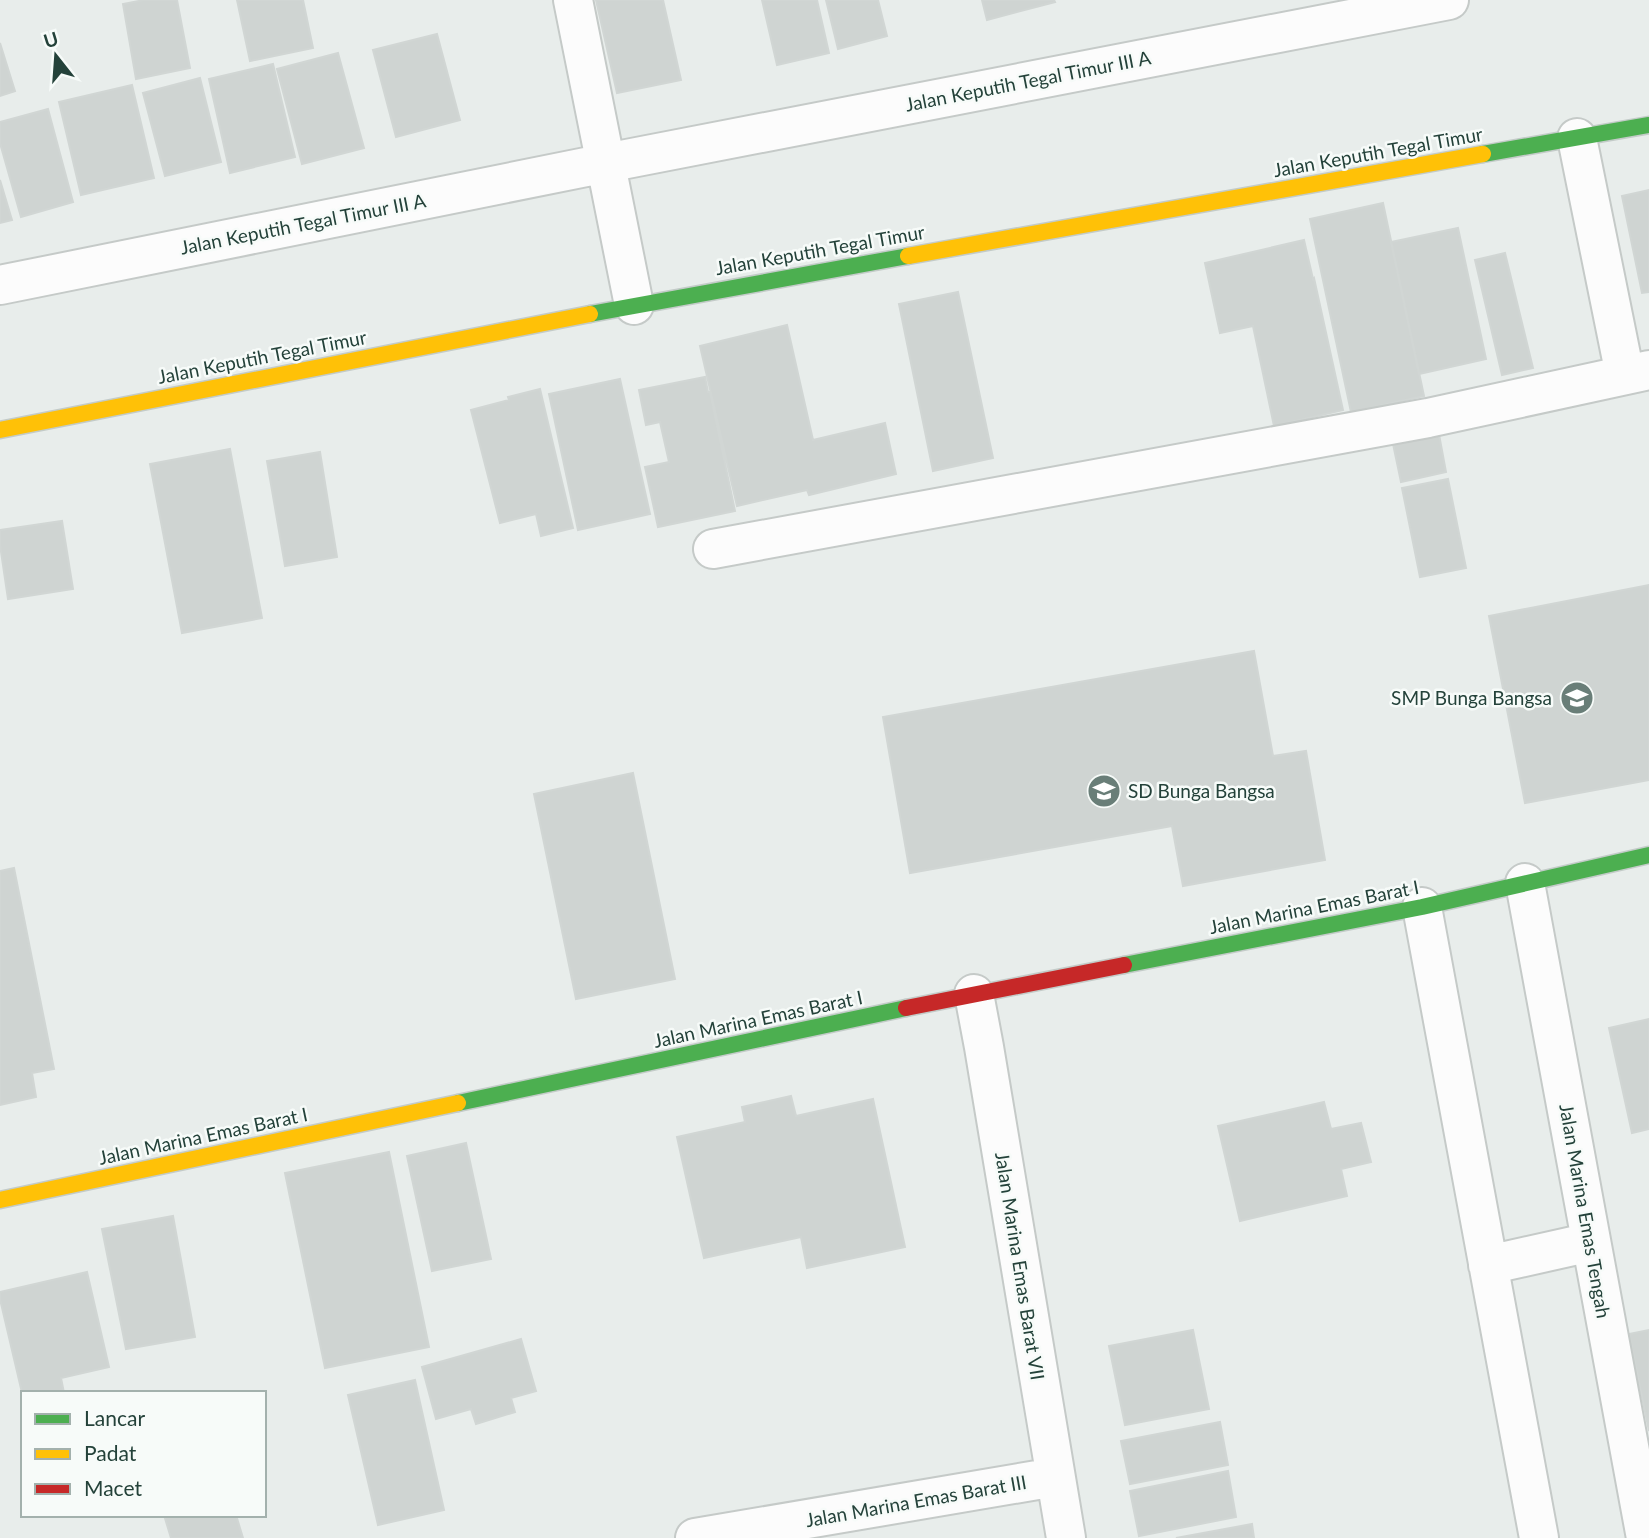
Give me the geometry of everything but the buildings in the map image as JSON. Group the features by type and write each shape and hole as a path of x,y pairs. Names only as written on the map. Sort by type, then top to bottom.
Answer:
{"street":[{"path":"573,0 634,304"},
{"name":"Jalan Keputih Tegal Timur III A","path":"0,285 606,163 1449,0"},
{"name":"Jalan Keputih Tegal Timur","path":"0,430 634,304 1649,125"},
{"path":"713,549 1428,418 1637,372 1577,138"},
{"name":"Jalan Marina Emas Barat I","path":"0,1200 974,994 1422,907 1649,855"},
{"name":"Jalan Marina Emas Tengah","path":"1525,883 1646,1538"},
{"path":"1422,907 1539,1538"},
{"name":"Jalan Marina Emas Barat VII","path":"974,994 1066,1538"},
{"path":"1488,1265 1591,1242"},
{"name":"Jalan Marina Emas Barat III","path":"695,1538 1055,1477"}],"traffic: fast":[{"path":"1483,154 1649,125"},
{"path":"590,314 908,256"},
{"path":"1124,965 1422,907 1649,855"},
{"path":"458,1103 906,1008"}],"traffic: slow":[{"path":"908,256 1483,154"},
{"path":"0,430 590,314"},
{"path":"0,1200 458,1103"}],"traffic: jam":[{"path":"906,1008 1124,965"}],"place":[{"name":"SMP Bunga Bangsa","path":"1577,698"},
{"name":"SD Bunga Bangsa","path":"1104,791"}]}
